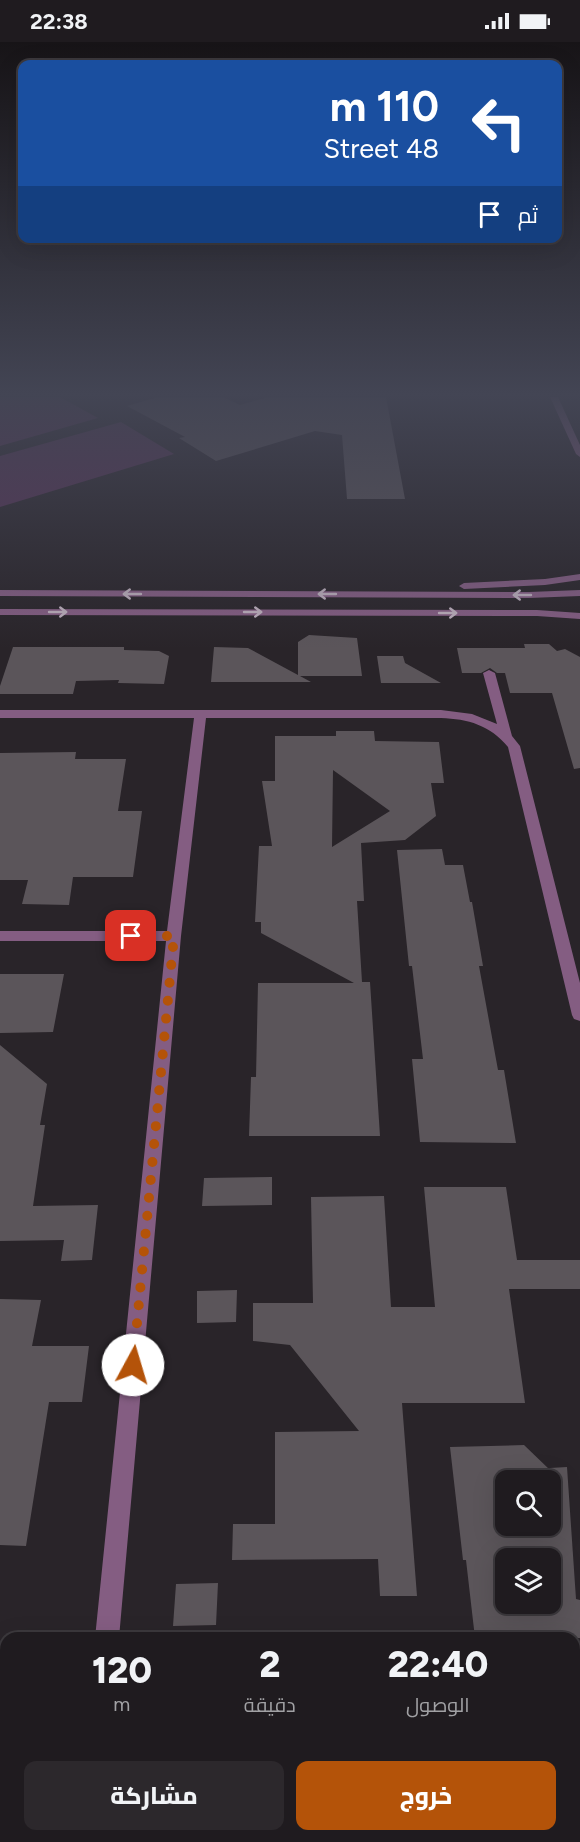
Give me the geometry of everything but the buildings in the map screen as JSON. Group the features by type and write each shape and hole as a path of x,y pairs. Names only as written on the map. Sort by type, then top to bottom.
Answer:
{"street":[{"path":"389,595 460,586 545,582 580,577"},
{"path":"0,593 547,595 580,593"},
{"path":"0,612 537,613 580,616"},
{"path":"489,673 506,735"},
{"path":"0,714 460,715 494,726 506,735 514,746 580,1015"},
{"path":"108,1632 174,936 200,715"},
{"path":"0,936 174,936"}],"shaded area":[{"path":"0,481 85,481 0,507"}],"route":[{"path":"131,936 174,936 133,1365"}]}
